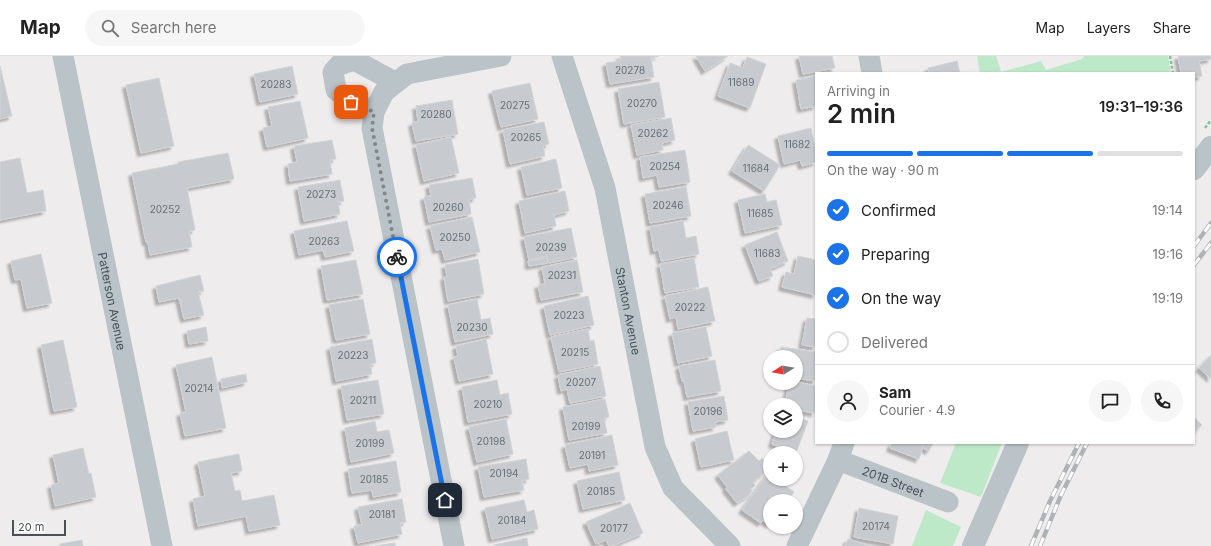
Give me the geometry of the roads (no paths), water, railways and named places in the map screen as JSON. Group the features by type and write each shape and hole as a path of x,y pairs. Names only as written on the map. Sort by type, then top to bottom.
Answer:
{"street":[{"name":"Patterson Avenue","path":"63,56 162,546"},
{"path":"454,546 372,128 374,112 384,92 407,74 501,56"},
{"name":"Stanton Avenue","path":"562,56 605,188 655,447 673,488 730,546"},
{"path":"869,56 872,72"},
{"path":"374,112 351,102 336,90 333,72 338,65 354,60 395,82"},
{"path":"1195,168 1211,148"},
{"path":"973,546 1018,444"},
{"path":"797,546 841,452"},
{"name":"201B Street","path":"841,452 948,502"}],"railway":[{"path":"1195,245 1211,223"},
{"path":"1195,264 1211,243"},
{"path":"1031,546 1050,501 1078,444"},
{"path":"1040,546 1061,495 1086,444"}]}
